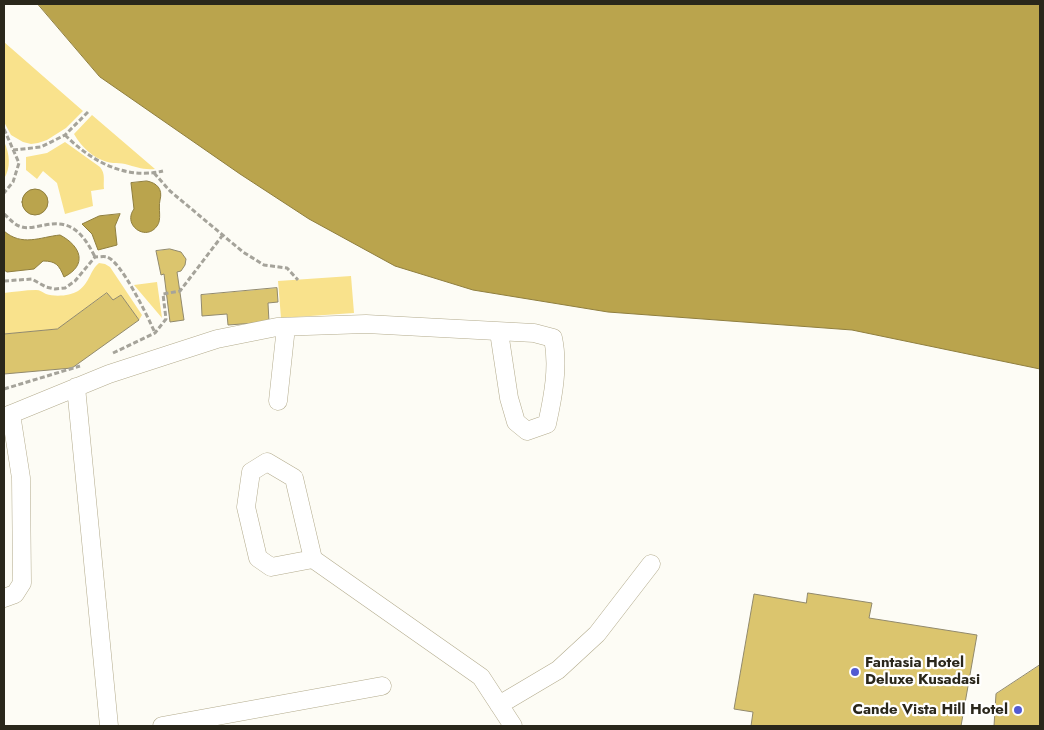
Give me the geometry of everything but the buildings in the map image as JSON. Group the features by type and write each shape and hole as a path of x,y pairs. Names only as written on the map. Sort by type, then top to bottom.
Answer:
{"street":[{"path":"4,598 15,594 22,583 21,478 7,415 108,374 217,339 286,327 366,324 534,333 552,338 556,352 552,400 547,424 527,431 516,422 509,398 499,332"},
{"path":"278,401 286,327"},
{"path":"76,387 109,726"},
{"path":"312,559 271,568 258,558 246,507 251,472 266,462 294,478 312,559 481,677 513,726"},
{"path":"499,705 558,670 597,634 651,564"},
{"path":"162,726 382,686"}],"path":[{"path":"14,150 41,147 66,135 88,111"},
{"path":"4,129 18,163 13,182 4,193"},
{"path":"66,135 79,149 112,167 132,174 163,171"},
{"path":"154,173 170,191 243,252 264,265 287,268 298,280"},
{"path":"4,214 15,224 25,228 50,224 63,224 73,227 91,248 95,257"},
{"path":"111,354 155,333 166,319 163,294 180,291 222,236"},
{"path":"4,281 32,279 46,287 55,289 65,288 75,281 95,257 106,256 116,262 142,303 155,333"},
{"path":"4,389 85,364"}],"shaded area":[{"path":"38,4 1040,4 1040,369 852,330 608,312 473,290 395,266 309,219 240,174 100,77"},
{"path":"4,42 83,111 66,128 47,140 31,144 23,142 11,135 4,122"},
{"path":"92,115 155,169 143,169 107,162 90,153 74,134"},
{"path":"4,141 9,161 4,179"},
{"path":"65,142 100,167 104,175 104,189 91,191 93,206 65,214 57,183 43,171 37,179 26,170 26,157 47,153"},
{"path":"147,181 154,183 160,190 160,218 157,226 152,231 142,232 133,226 131,221 134,209 131,183"},
{"path":"35,189 44,193 48,202 44,211 35,215 26,211 22,202 26,193"},
{"path":"120,214 115,226 117,245 98,250 92,234 82,224 99,216"},
{"path":"4,231 11,236 24,240 60,235 67,239 77,250 79,261 72,272 64,277 56,264 47,261 43,261 34,269 7,272 4,270"},
{"path":"99,263 110,267 142,315 139,320 121,295 113,300 107,293 57,329 4,334 4,293 36,290 54,296 71,294 82,288"},
{"path":"351,276 354,313 281,318 278,281"},
{"path":"157,282 162,318 134,285"}],"place":[{"name":"Fantasia Hotel Deluxe Kusadasi","path":"855,672"},
{"name":"Cande Vista Hill Hotel","path":"1018,710"}]}
